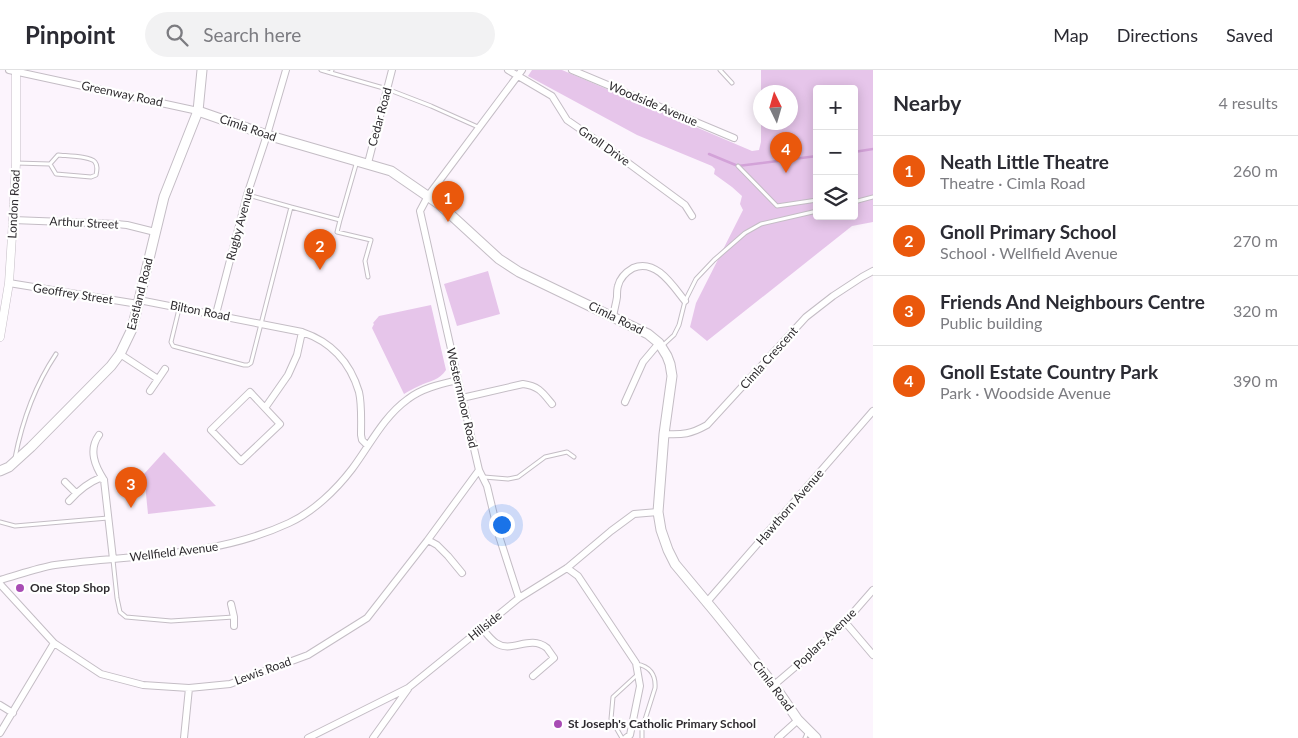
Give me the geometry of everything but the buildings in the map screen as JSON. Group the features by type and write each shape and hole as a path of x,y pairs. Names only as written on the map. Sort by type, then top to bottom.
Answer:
{"main road":[{"name":"Eastland Road","path":"6,467 32,447 104,372 120,354 126,343 132,329 164,197 198,111 202,70"},
{"name":"Cimla Road","path":"198,111 267,135 391,171 439,204 499,259 519,272 613,316 648,334 660,344 670,364 672,376 664,434 658,512 661,530 668,550 675,564 774,685 806,734 816,738"}],"street":[{"name":"Greenway Road","path":"14,70 198,111"},
{"name":"London Road","path":"0,337 9,283 16,163 14,70"},
{"name":"Rugby Avenue","path":"216,314 247,195 286,70"},
{"name":"Cedar Road","path":"368,164 392,70"},
{"name":"Gnoll Drive","path":"508,70 519,73 552,96 567,120 685,205 692,216"},
{"name":"Woodside Avenue","path":"572,70 734,138"},
{"path":"428,196 519,73"},
{"name":"Westernmoor Road","path":"428,196 420,211 462,398 479,470 487,486 499,536 519,598"},
{"name":"Arthur Street","path":"13,220 121,225 155,232"},
{"path":"613,316 621,279 627,272 643,266 660,272 685,301"},
{"name":"Cimla Crescent","path":"664,434 694,432 707,425 806,317 833,296 873,271"},
{"name":"Geoffrey Street","path":"9,283 138,302"},
{"name":"Bilton Road","path":"138,302 179,307 261,324"},
{"path":"261,324 302,332 312,336 325,342 345,362 359,394 361,435 362,440 368,445"},
{"path":"265,408 288,375 297,355 302,332"},
{"path":"625,402 642,362 660,344"},
{"path":"120,354 158,379"},
{"path":"150,391 165,369"},
{"name":"Wellfield Avenue","path":"113,559 181,553 226,545 243,541 290,523 320,504 351,470 383,423 395,409 422,390 458,380"},
{"path":"462,398 523,384 532,385 540,389 552,404"},
{"path":"250,392 265,408 280,424 241,461 211,430 250,392"},
{"name":"Hawthorn Avenue","path":"706,602 873,411"},
{"path":"0,582 53,566 113,559 104,480 97,469 94,458 93,449 95,440 99,435"},
{"name":"Lewis Road","path":"0,582 54,643 100,674 143,685 189,688 230,684 308,655 367,618 428,540 479,470"},
{"path":"69,501 91,481 100,478 104,480"},
{"path":"64,482 76,493"},
{"name":"Hillside","path":"308,738 408,688 519,598 566,568 611,530 634,514 658,512"},
{"path":"428,540 437,545 462,573"},
{"path":"566,568 578,576 636,663 640,686 630,735 626,738"},
{"name":"Poplars Avenue","path":"774,685 845,622 873,590"},
{"path":"231,604 234,626"},
{"path":"845,622 873,656"},
{"path":"482,628 488,637 498,645 508,647 533,642 547,648 554,658 533,676"},
{"path":"0,733 54,643"},
{"path":"184,738 189,688"},
{"path":"373,738 408,688"},
{"path":"0,705 13,713"},
{"path":"778,738 798,720"}],"lane":[{"path":"321,70 331,71 387,89 478,127"},
{"path":"720,70 732,83"},
{"path":"16,163 50,164 58,156 89,158 95,161 97,165 96,175 91,177 56,174 50,164"},
{"path":"358,161 337,232 371,240 365,261 368,277"},
{"path":"738,166 777,206 813,201"},
{"path":"247,195 340,220"},
{"path":"858,201 873,197"},
{"path":"179,307 171,345 244,365 251,363 291,207"},
{"path":"660,344 674,335 679,325 685,301 696,279 714,260 745,233 761,224 813,212"},
{"path":"6,467 18,443 44,372 56,354"},
{"path":"483,478 508,479 518,477 545,456 567,452 574,457"},
{"path":"0,522 15,526 108,518"},
{"name":"Wellfield Avenue","path":"113,559 120,612 126,617 171,621 234,617"},
{"path":"636,663 648,668 653,674 655,682 655,688 642,730 642,738"},
{"path":"622,738 611,719 612,696 638,674"}],"shaded area":[{"path":"532,70 562,70 752,151 759,150 761,130 798,130 798,85 761,85 761,70 873,70 873,222 852,226 707,341 690,327 696,303 743,210 740,204 742,196 714,174 715,169 712,166 637,135 528,76"},
{"path":"488,271 500,314 457,326 444,284"},
{"path":"431,305 446,370 437,378 404,394 372,328 373,323 379,316"},
{"path":"164,452 216,506 148,514 144,474"}],"waterway":[{"path":"858,151 873,149"},
{"path":"709,154 738,166 813,157"}],"place":[{"name":"Gnoll Estate Country Park","path":"786,173"},
{"name":"Neath Little Theatre","path":"448,222"},
{"name":"Gnoll Primary School","path":"320,270"},
{"name":"Friends And Neighbours Centre","path":"131,508"},
{"name":"One Stop Shop","path":"20,588"},
{"name":"St Joseph's Catholic Primary School","path":"558,724"}]}
